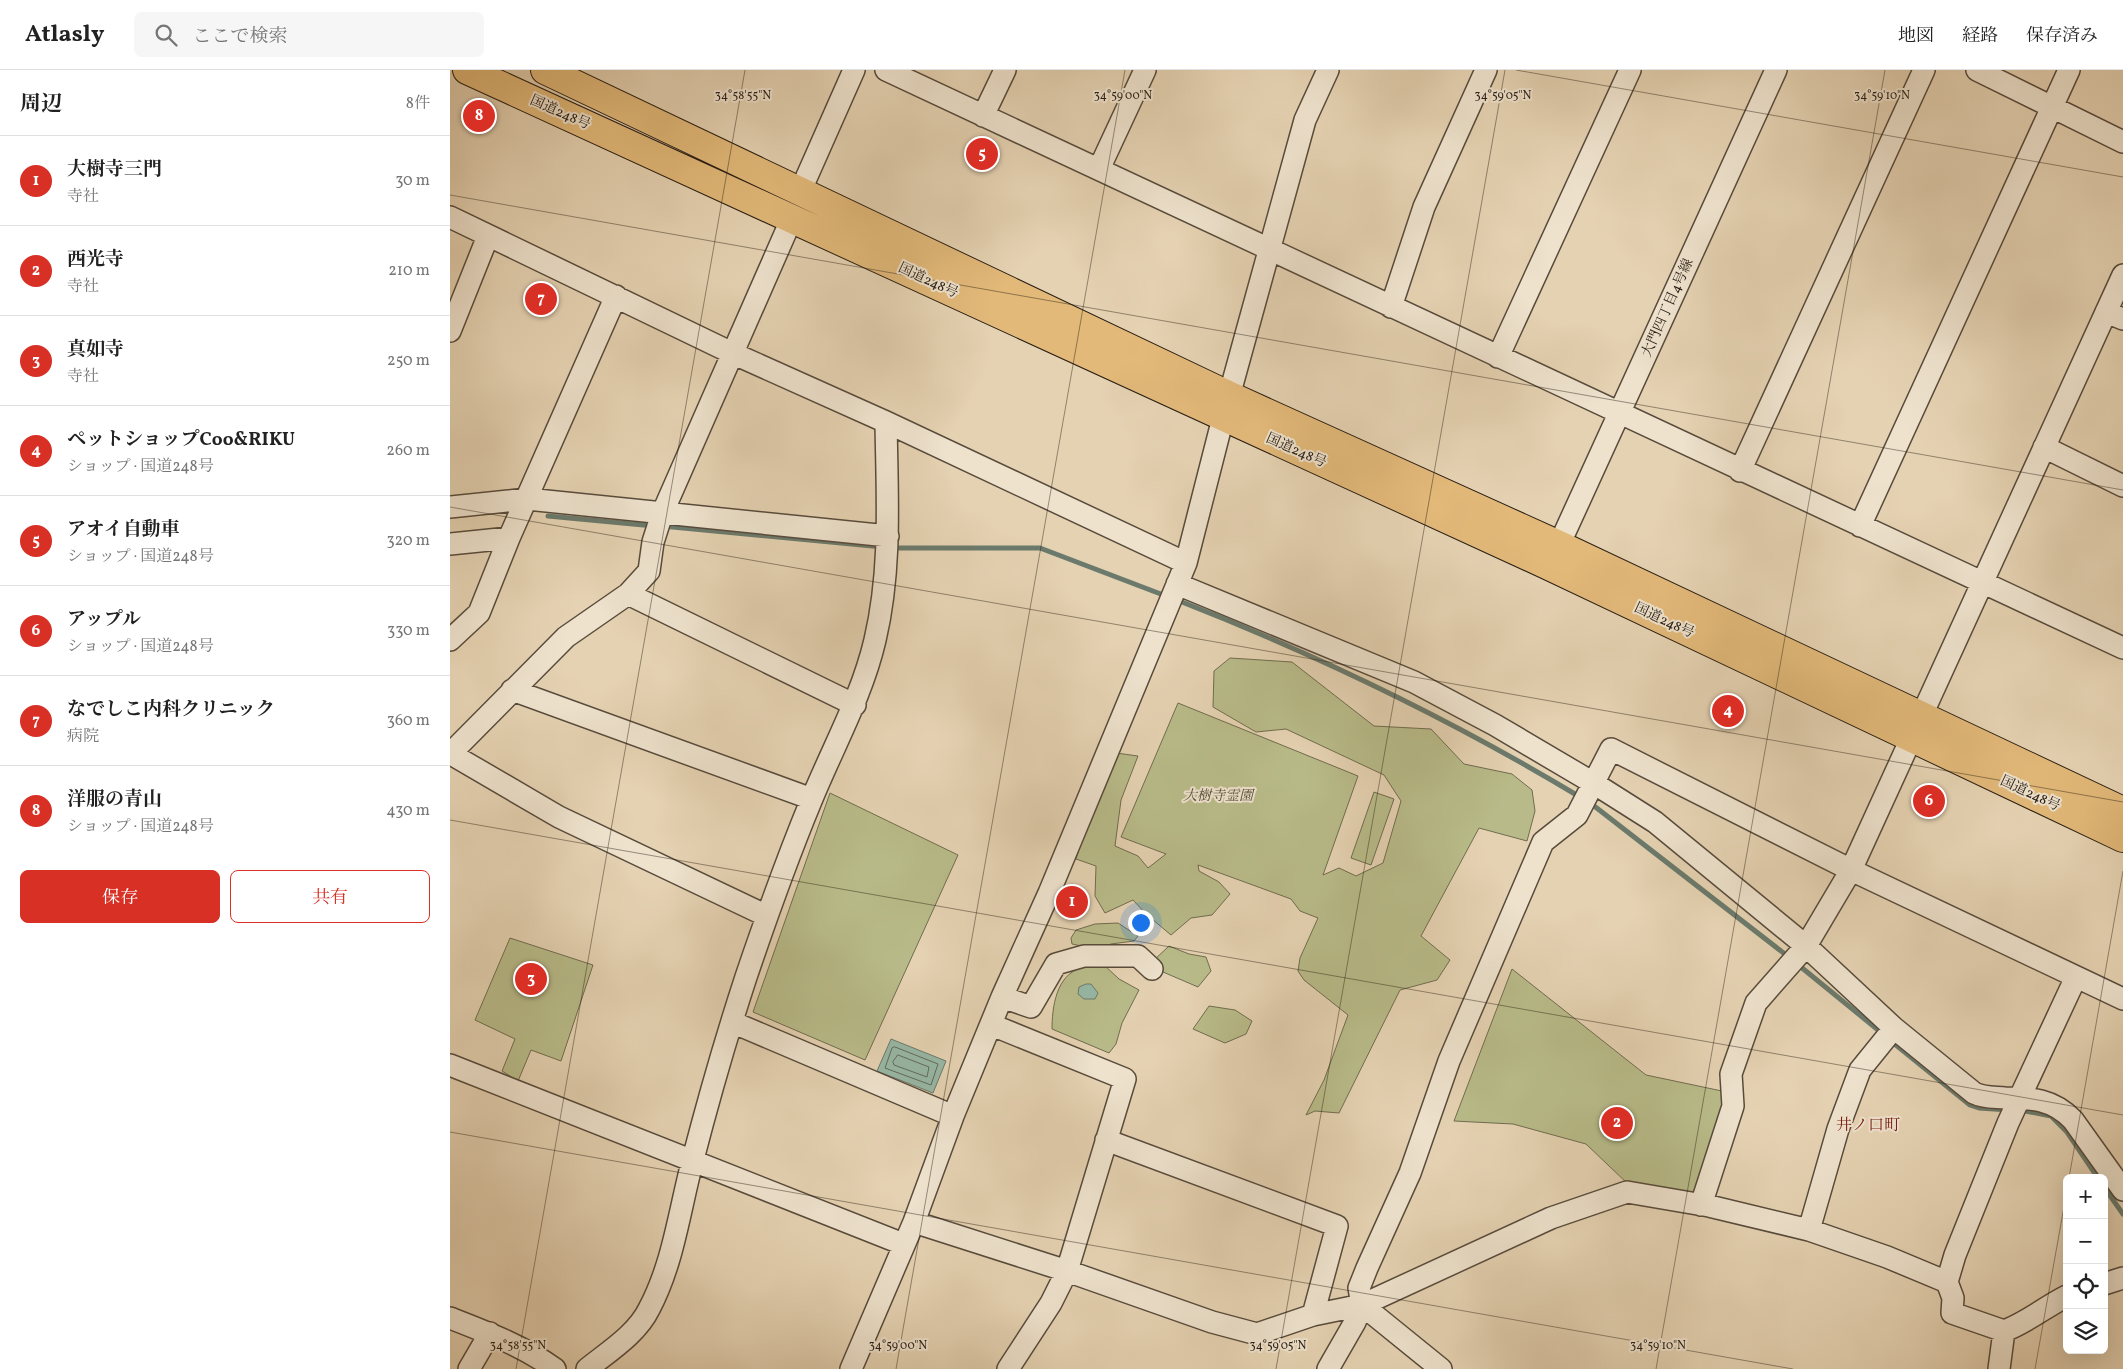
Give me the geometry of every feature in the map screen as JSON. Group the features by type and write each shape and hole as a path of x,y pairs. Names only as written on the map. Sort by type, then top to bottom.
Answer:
{"highway":[{"name":"国道248号","path":"467,70 792,218 1227,407 1559,546 1917,728 2123,838"},
{"name":"国道248号","path":"546,70 800,192 1227,407 1556,569 1917,728 2123,811"}],"street":[{"path":"800,192 854,70"},
{"path":"886,70 1740,471 2123,648"},
{"path":"984,116 1005,70"},
{"path":"1099,169 1145,70"},
{"path":"851,1369 914,1222 953,1116 1002,997 1049,893 1186,563 1305,120 1328,70"},
{"path":"1390,307 1424,206 1486,70"},
{"path":"1498,357 1630,70"},
{"name":"大門四丁目4号線","path":"1559,546 1776,70"},
{"path":"1740,471 1924,70"},
{"path":"1977,70 2123,142"},
{"path":"1860,526 2069,70"},
{"path":"450,218 732,353 886,422 1186,563"},
{"path":"767,916 559,817 450,754 566,637 628,594 649,571 653,542 662,514 792,218"},
{"path":"450,331 488,236"},
{"path":"1701,1205 1732,1106 1731,1074 1743,1035 1756,1003 1806,946 1851,870 2044,447 2114,316 2123,274"},
{"path":"450,640 479,613 616,296"},
{"path":"587,1369 632,1332 648,1312 669,1262 692,1162 732,1022 767,916 812,799 854,704 875,640 886,570 888,536 886,422"},
{"path":"2044,447 2123,486"},
{"path":"450,507 527,499 888,536"},
{"path":"450,544 510,538"},
{"path":"1177,584 1414,682 1494,725 1595,784 1654,822 1806,946 1894,1028 1974,1093 1981,1097 2020,1098 2053,1103 2064,1110 2123,1190"},
{"path":"628,594 854,704"},
{"path":"512,690 812,799"},
{"path":"1328,1369 1355,1322 1362,1305 1359,1288 1410,1174 1449,1061 1543,842 1577,815 1595,784 1611,749 1851,870 2123,999"},
{"path":"1002,997 1031,1007 1056,964 1084,956 1138,956 1152,970"},
{"path":"2063,1298 2038,1311 2019,1326 2004,1331 1952,1312 1953,1298 1947,1282 1955,1255 2008,1123 2076,977"},
{"path":"732,1022 953,1116"},
{"path":"992,1025 1125,1079 1067,1271 1051,1303 1008,1369"},
{"path":"1809,1230 1838,1129 1860,1070 1894,1028"},
{"path":"450,1065 903,1244"},
{"path":"1106,1140 1337,1226 1313,1315"},
{"path":"914,1222 1067,1271 1212,1322 1257,1334 1313,1315 1362,1305 1551,1218 1626,1192 1701,1205 1809,1230 1887,1256 1947,1282"},
{"path":"2108,1283 2123,1278"},
{"path":"1362,1305 1433,1366"},
{"path":"450,1318 490,1333 542,1360 555,1369"},
{"path":"1999,1369 2004,1331"},
{"path":"469,1369 490,1333"}],"green space":[{"name":"大樹寺霊園","path":"1230,658 1292,662 1374,726 1431,729 1464,764 1512,774 1532,790 1535,811 1527,841 1479,828 1421,936 1450,960 1437,980 1400,990 1339,1113 1315,1111 1306,1115 1324,1080 1348,1015 1304,980 1298,971 1300,958 1318,918 1300,911 1291,899 1198,865 1199,871 1219,882 1230,894 1212,915 1191,918 1171,935 1133,900 1105,913 1095,896 1096,866 1076,859 1089,815 1116,753 1138,756 1121,800 1115,846 1138,856 1148,868 1166,854 1121,837 1178,703 1358,776 1323,875 1339,868 1356,876 1383,863 1401,801 1384,775 1286,729 1256,732 1213,707 1214,671"},
{"path":"1374,792 1394,799 1371,865 1351,858"},
{"path":"830,793 958,855 865,1060 753,1012"},
{"path":"1118,923 1138,936 1134,941 1111,944 1096,949 1072,944 1071,938 1076,930 1095,924"},
{"path":"510,938 593,965 561,1061 531,1050 518,1081 502,1071 515,1039 475,1020"},
{"path":"1169,946 1189,954 1206,957 1211,971 1198,987 1163,972 1153,961"},
{"path":"1104,965 1119,979 1139,990 1122,1023 1116,1044 1109,1053 1052,1029 1057,993 1066,978 1081,968"},
{"path":"1512,969 1646,1075 1722,1091 1723,1111 1698,1197 1628,1184 1586,1144 1513,1124 1454,1121"},
{"path":"1209,1006 1235,1010 1252,1021 1246,1034 1225,1043 1193,1029"}],"water":[{"path":"1091,984 1098,993 1095,999 1084,999 1078,994 1079,987"},
{"path":"891,1039 946,1061 933,1093 877,1071"}],"waterway":[{"path":"548,516 654,526"},
{"path":"662,526 883,547"},
{"path":"891,548 1040,548 1166,596"},
{"path":"1177,600 1280,643 1382,690 1482,741 1580,797"},
{"path":"1589,802 1790,958"},
{"path":"1796,963 1883,1034"},
{"path":"1891,1041 1970,1105 1979,1108 2009,1110"},
{"path":"2020,1110 2051,1116 2067,1132 2095,1174"},
{"path":"2108,1193 2123,1214"}],"place":[{"name":"洋服の青山","path":"479,116"},
{"name":"アオイ自動車","path":"982,154"},
{"name":"なでしこ内科クリニック","path":"541,299"},
{"name":"ペットショップCoo&RIKU","path":"1728,711"},
{"name":"アップル","path":"1929,801"},
{"name":"大樹寺三門","path":"1072,902"},
{"name":"真如寺","path":"531,979"},
{"name":"西光寺","path":"1617,1123"}],"district":[{"name":"井ノ口町","path":"1868,1126"}]}
